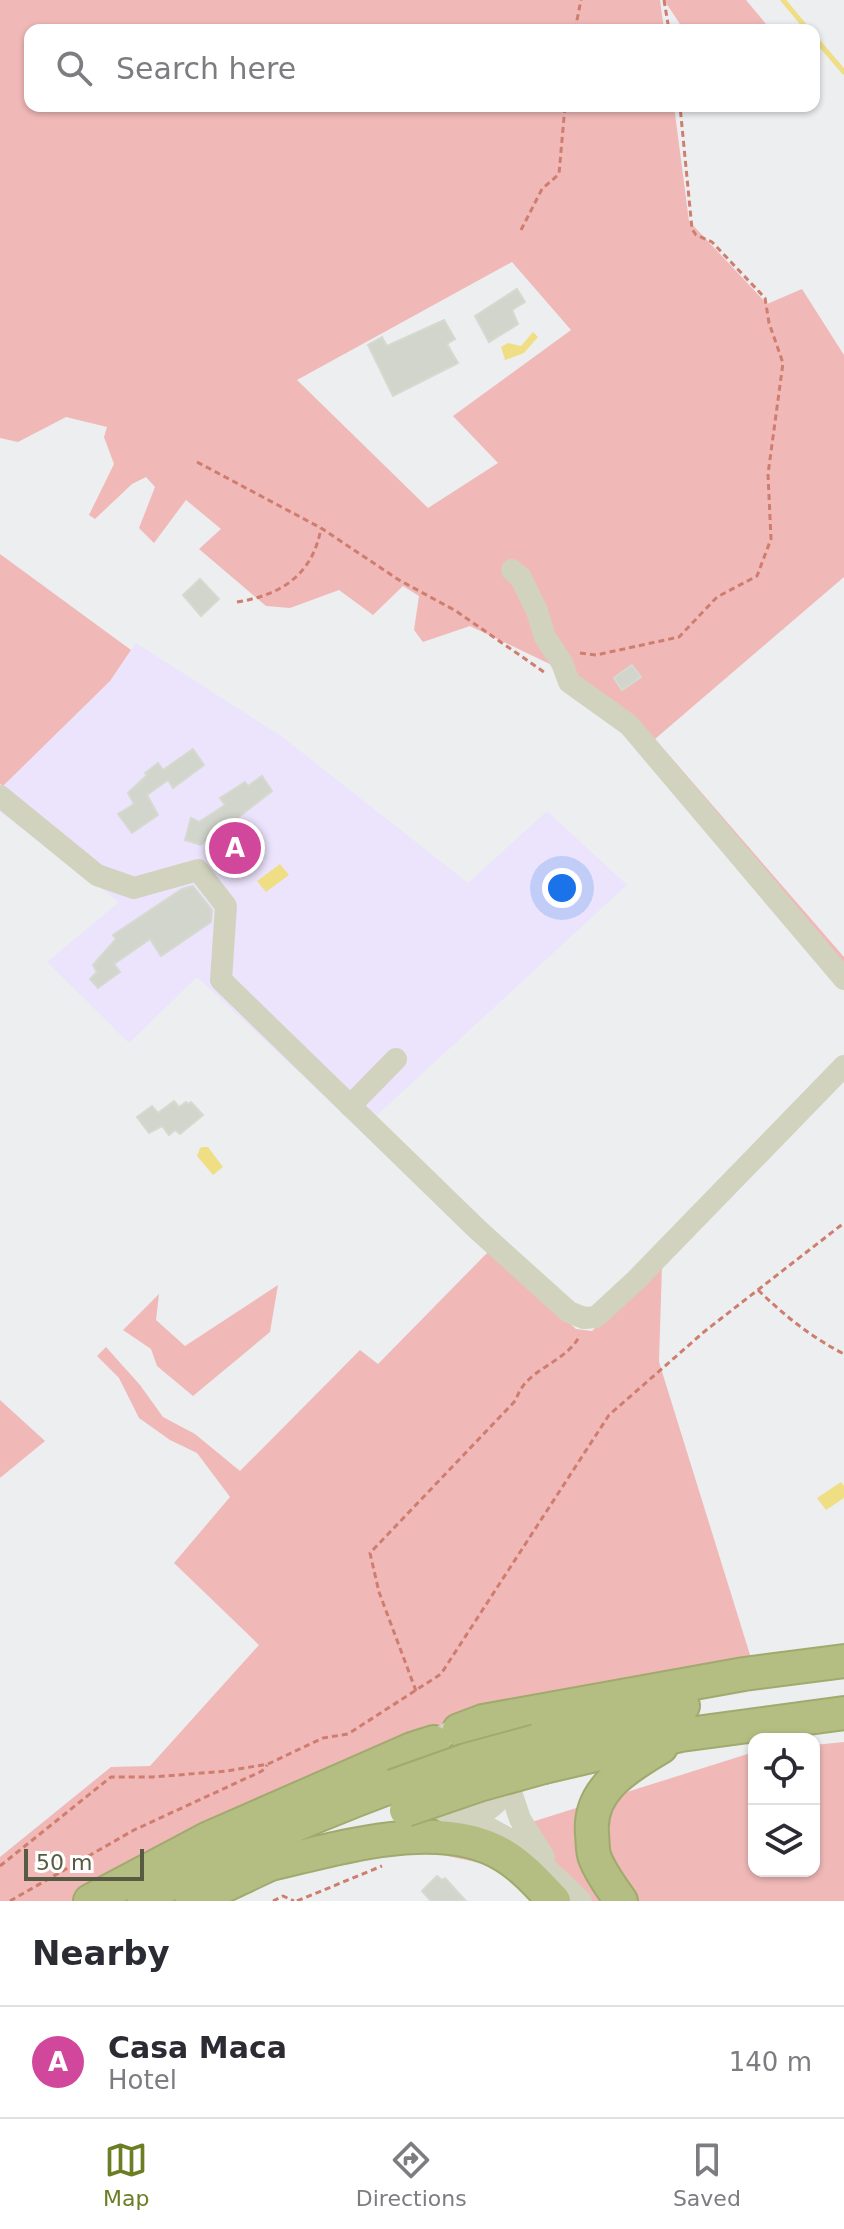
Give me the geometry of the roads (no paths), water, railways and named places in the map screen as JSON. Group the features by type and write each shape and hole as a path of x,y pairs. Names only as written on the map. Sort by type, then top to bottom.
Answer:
{"highway":[{"path":"90,1901 209,1838 483,1721 744,1674 844,1661"},
{"path":"138,1901 220,1857 315,1816 479,1785 540,1754 695,1703 844,1683"},
{"path":"540,1754 844,1713"},
{"path":"621,1901 594,1856 591,1825 595,1806 619,1774 681,1735"},
{"path":"192,1901 327,1839 399,1798"},
{"path":"266,1865 379,1840 412,1837 446,1839 476,1843 504,1855 531,1877 556,1889"}],"street":[{"path":"512,570 521,578 545,637 562,663 569,682 629,725 844,979"},
{"path":"0,796 97,875 134,888 198,870 226,906 221,980 477,1229 569,1312 584,1318 596,1317 636,1280 844,1066"},
{"path":"350,1106 396,1059"},
{"path":"508,1783 498,1802 486,1812 469,1817 454,1816 438,1808 424,1791 421,1773 425,1755 446,1736 473,1730 497,1744 505,1756 508,1783 520,1819 556,1889"},
{"path":"469,1817 525,1848 556,1889 581,1901"}],"waterway":[{"path":"783,0 803,24"},
{"path":"820,44 844,72"}],"place":[{"name":"Casa Maca","path":"235,848"}]}
